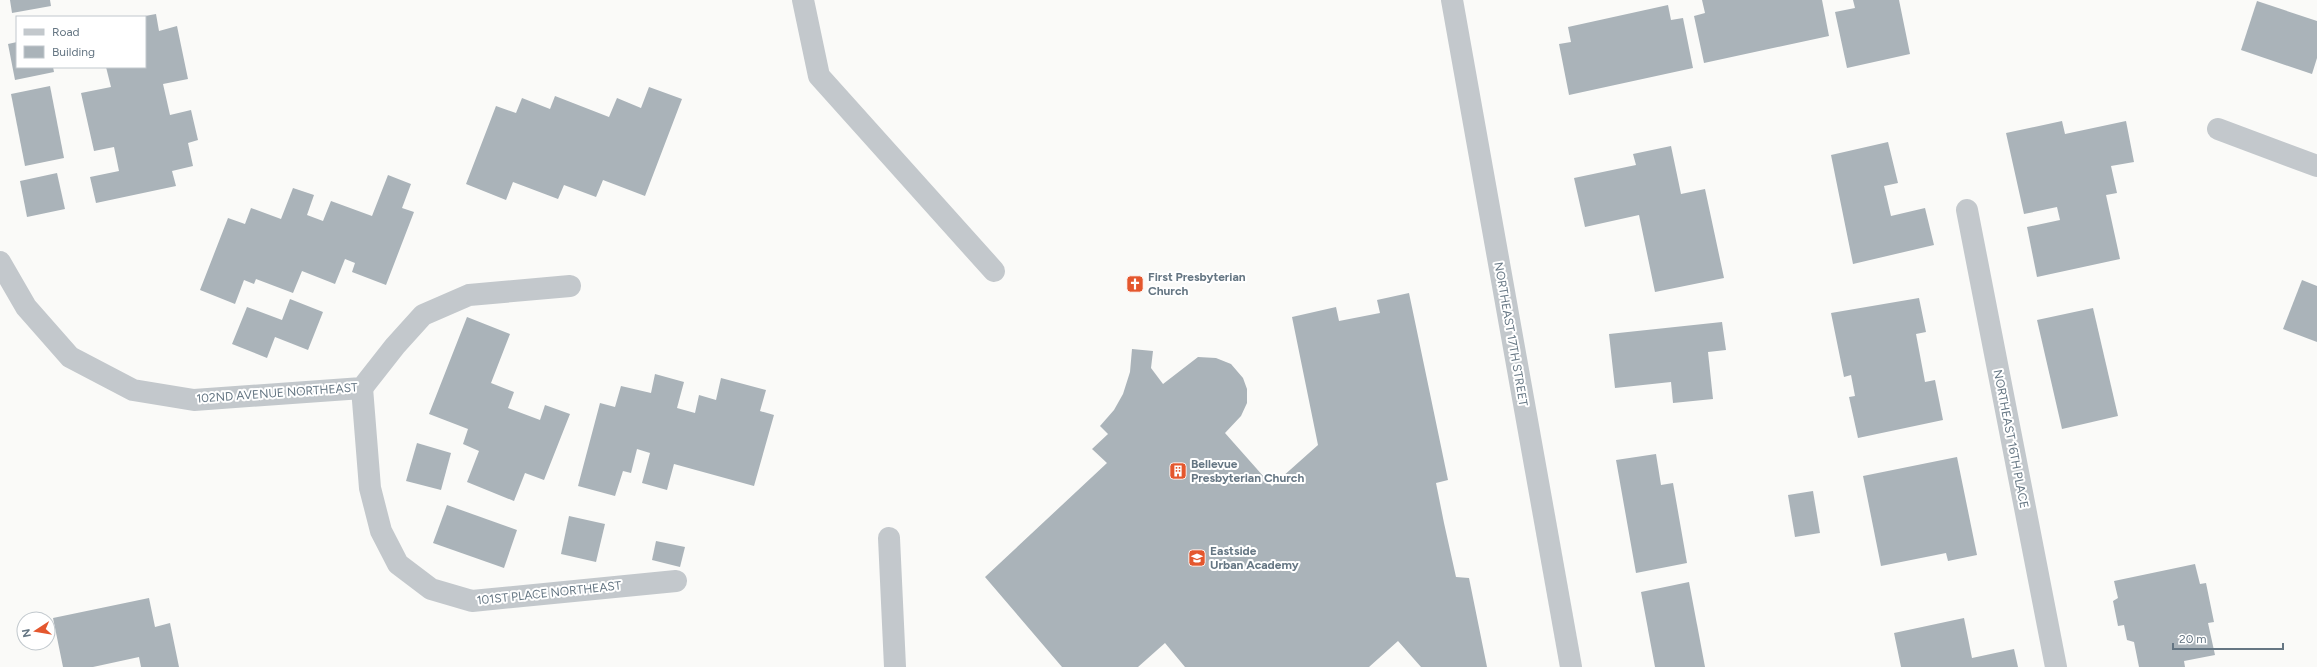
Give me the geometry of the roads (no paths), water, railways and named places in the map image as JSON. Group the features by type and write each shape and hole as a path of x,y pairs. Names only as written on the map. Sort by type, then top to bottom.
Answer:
{"street":[{"path":"803,0 819,76 994,271"},
{"name":"NORTHEAST 17TH STREET","path":"1452,0 1571,667"},
{"path":"2218,130 2317,166"},
{"name":"NORTHEAST 16TH PLACE","path":"1967,210 2056,667"},
{"name":"102ND AVENUE NORTHEAST","path":"0,262 26,308 70,357 133,390 194,400 362,388 395,346 423,315 469,295 570,286"},
{"name":"101ST PLACE NORTHEAST","path":"362,388 370,488 381,531 398,564 431,589 472,601 676,580"},
{"path":"889,538 895,667"}],"place":[{"name":"First Presbyterian Church","path":"1135,284"},
{"name":"Bellevue Presbyterian Church","path":"1178,471"},
{"name":"Eastside Urban Academy","path":"1197,558"}]}
